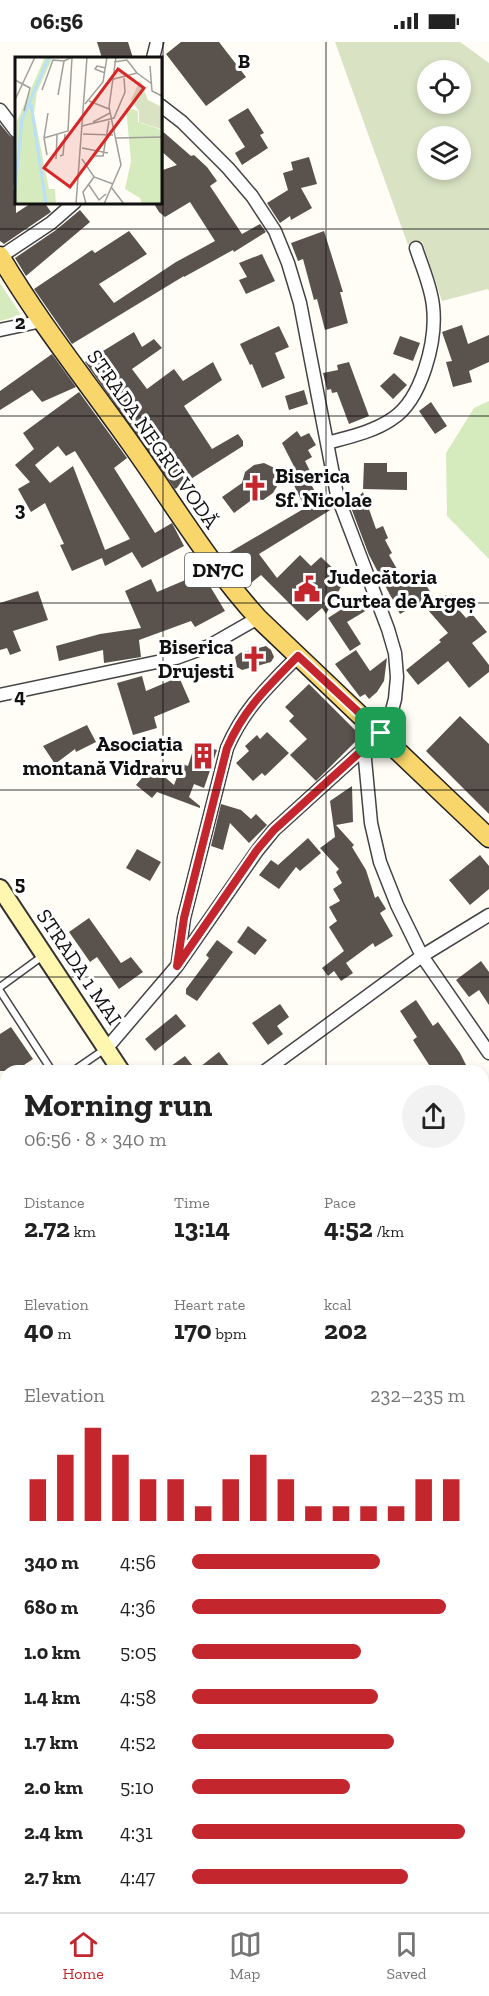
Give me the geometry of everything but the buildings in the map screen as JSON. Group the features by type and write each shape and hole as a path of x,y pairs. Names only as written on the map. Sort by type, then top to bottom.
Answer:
{"main road":[{"name":"STRADA NEGRU VODĂ","path":"0,256 42,321 134,447 208,557 236,593 258,618 489,838"},
{"name":"STRADA 1 MAI","path":"0,888 117,1065"}],"street":[{"path":"153,57 157,42"},
{"path":"106,1048 177,966 257,850 274,830 381,733 390,718 397,678 395,653 388,629 338,495 300,303 288,263 274,231 252,196 228,168 182,122 162,107"},
{"path":"0,110 15,130"},
{"path":"0,256 51,223 73,204"},
{"path":"327,443 377,428 394,418 410,403 432,345 434,309 417,248"},
{"path":"0,330 42,321"},
{"path":"0,695 176,658 209,646 258,618"},
{"path":"177,966 184,918 227,748 237,725 256,700 298,656"},
{"path":"364,749 371,822 380,862 397,905 422,956 489,1053"},
{"path":"273,1065 422,956 489,915"},
{"path":"184,918 206,925"}],"lane":[{"path":"44,955 0,989 48,1065"},
{"path":"82,1065 106,1048"}],"green space":[{"path":"335,42 460,42 489,63 489,291 488,289 442,301 422,241 408,245"},
{"path":"0,283 21,315 0,321"},
{"path":"489,401 489,559 447,516 446,453 474,408"}],"place":[{"name":"Biserica Sf. Nicolae","path":"255,488"},
{"name":"Judecătoria Curtea de Argeș","path":"307,589"},
{"name":"Biserica Drujesti","path":"254,659"},
{"name":"Asociația montană Vidraru","path":"203,756"}],"route":[{"path":"298,656 381,733 274,830 257,850 177,966 184,918 227,748 237,725 256,700 298,656"}]}
